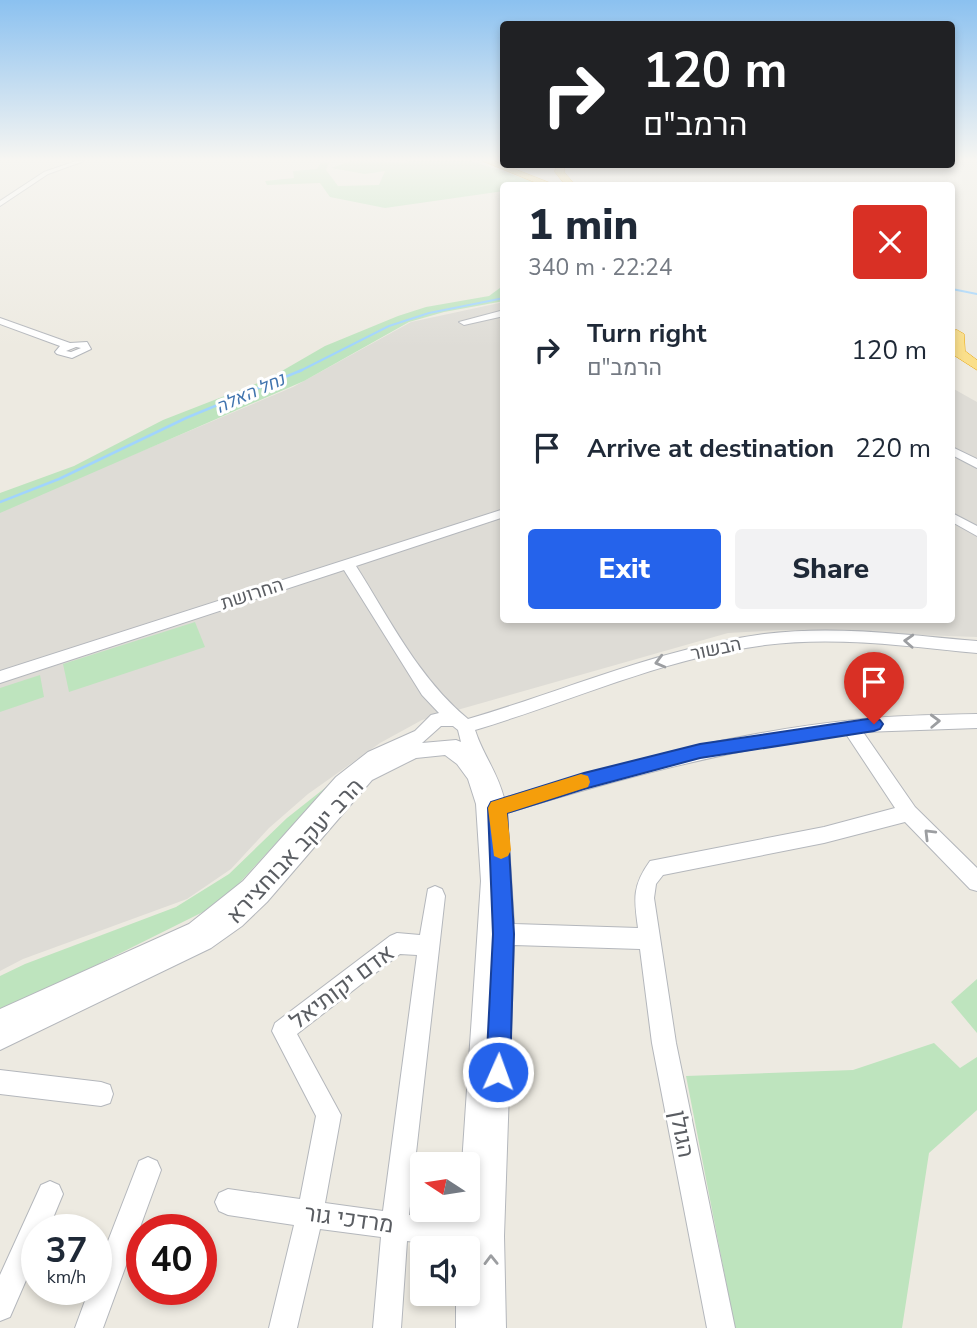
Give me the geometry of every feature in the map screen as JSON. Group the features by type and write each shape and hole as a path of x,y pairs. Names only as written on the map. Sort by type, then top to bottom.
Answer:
{"highway":[{"path":"961,340 977,365"},
{"path":"955,361 977,375"},
{"path":"955,367 977,375"}],"street":[{"path":"464,323 500,314"},
{"path":"0,321 67,345"},
{"path":"955,452 977,464"},
{"name":"החרושת","path":"0,677 500,514"},
{"path":"955,519 977,533"},
{"path":"347,563 423,682 434,708 427,733 431,743 464,757 491,807 488,935 470,1236"},
{"name":"הבשור","path":"463,726 643,667 738,644 787,638 844,638 933,642 977,648"},
{"path":"423,682 463,726 489,776 504,934 491,1236 492,1328"},
{"path":"430,726 443,718 463,726"},
{"path":"491,807 700,751 850,727 898,722 977,721"},
{"name":"הרב יעקב אבוחצירא","path":"0,1021 196,931 250,888 342,782 359,767 389,749 421,736 430,726"},
{"path":"445,749 460,746 463,726"},
{"path":"850,727 908,813 977,882"},
{"name":"הרב יעקב אבוחצירא","path":"0,1038 204,941 235,919 260,895 366,775 415,751 445,749"},
{"name":"הגולן","path":"721,1328 664,1044 644,898 647,881 657,867 824,835 908,813"},
{"name":"אדם יקותיאל","path":"387,1328 395,1225 435,896"},
{"path":"504,934 650,939"},
{"name":"אדם יקותיאל","path":"310,1213 329,1115 282,1031 397,943 429,946"},
{"path":"0,1082 101,1094"},
{"path":"89,1328 148,1170"},
{"path":"0,1307 50,1194"},
{"name":"מרדכי גור","path":"228,1202 464,1236"},
{"path":"283,1328 310,1213"},
{"path":"470,1306 470,1328"}],"shaded area":[{"path":"500,303 500,623 955,623 955,390 977,402 977,637 780,630 728,633 422,720 380,743 308,794 269,828 231,869 187,899 23,959 0,971 0,511 293,387 411,322"}],"green space":[{"path":"500,288 500,302 444,312 409,322 304,381 0,513 0,493 74,466 163,420 268,379 325,346 426,307 489,296"},
{"path":"195,622 205,647 69,692 63,664"},
{"path":"40,675 44,697 0,712 0,688"},
{"path":"330,784 232,891 209,909 0,1013 0,976 176,907 229,874 287,818"},
{"path":"977,979 977,1033 951,1002"},
{"path":"934,1043 960,1068 977,1057 977,1110 929,1153 902,1328 735,1328 686,1076 853,1070"}],"waterway":[{"name":"נחל האלה","path":"955,290 977,294"},
{"name":"נחל האלה","path":"302,370 389,326 429,313 500,299"},
{"name":"נחל האלה","path":"0,502 59,479 186,418 302,370"},
{"name":"נחל האלה","path":"298,372 302,370"}],"slow traffic":[{"path":"501,850 498,808 581,782"}],"route":[{"path":"498,1072 504,934 498,808 584,781 700,751 874,724"}]}
